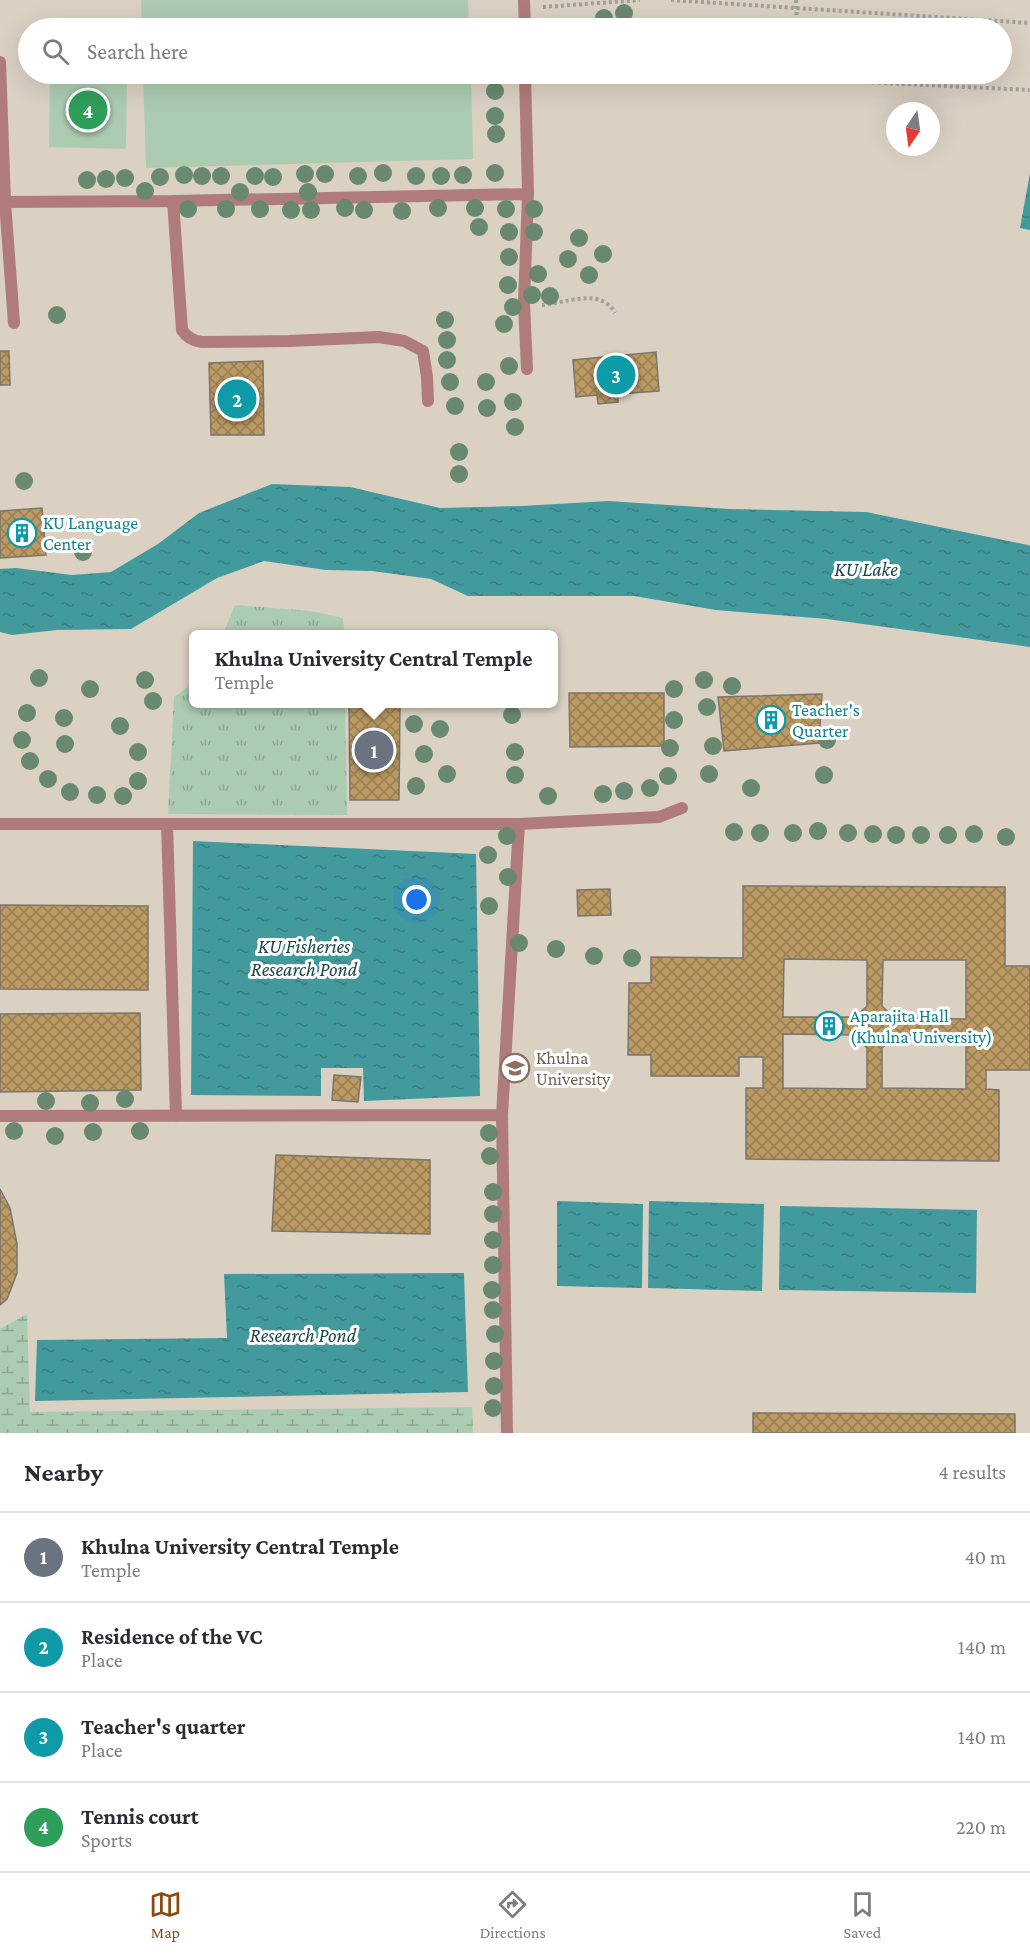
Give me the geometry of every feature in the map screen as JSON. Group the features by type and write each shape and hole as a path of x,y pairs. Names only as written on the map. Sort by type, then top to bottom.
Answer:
{"lane":[{"path":"0,62 2,202 14,323"},
{"path":"525,84 528,194 524,303 526,369"},
{"path":"2,202 528,194"},
{"path":"173,201 182,330 189,338 202,342 379,337 404,340 423,351 428,401"},
{"path":"0,824 519,824 659,817 682,808"},
{"path":"167,824 176,1116"},
{"path":"507,1433 502,1115 519,824"},
{"path":"0,1116 502,1115"}],"path":[{"path":"524,4 640,0"},
{"path":"671,0 952,18"},
{"path":"796,0 796,18"},
{"path":"1012,22 1030,23"},
{"path":"931,84 1030,90"},
{"path":"524,303 538,305 584,297 604,301 615,313"}],"shaded area":[{"name":"Khulna University","path":"0,0 1030,0 1030,1433 0,1433"}],"green space":[{"path":"141,0 468,0 469,18 142,18"},
{"path":"50,84 127,84 126,149 49,147"},
{"path":"143,84 471,84 473,159 146,168"},
{"path":"235,605 311,611 343,618 344,630 225,630"},
{"path":"189,686 189,708 345,708 347,815 168,814 174,697"},
{"path":"27,1314 30,1412 472,1407 473,1433 0,1433 0,1329"}],"water":[{"path":"1030,173 1030,230 1020,228"},
{"name":"KU Lake","path":"272,484 350,487 440,508 608,501 729,509 866,512 1028,545 1030,546 1030,647 827,619 716,610 634,596 468,596 431,579 372,571 326,570 264,561 217,578 131,629 57,630 12,635 0,632 0,569 16,568 72,575 111,572 158,544 199,513"},
{"name":"KU Fisheries Research Pond","path":"193,841 476,854 480,1096 364,1101 363,1068 321,1068 321,1096 191,1095"},
{"path":"557,1201 643,1204 642,1288 557,1286"},
{"path":"649,1201 764,1204 762,1291 648,1288"},
{"path":"780,1206 977,1210 976,1293 779,1290"},
{"name":"Research Pond","path":"464,1273 468,1392 35,1401 37,1340 227,1338 224,1274"}],"building":[{"path":"0,351 9,351 10,385 0,385"},
{"path":"656,352 659,391 618,394 618,402 598,404 597,395 576,397 573,360"},
{"path":"263,361 264,435 211,435 209,363"},
{"name":"KU Language Center","path":"42,508 46,555 0,558 0,511"},
{"path":"569,693 664,693 664,746 570,747"},
{"name":"Teacher's Quarter","path":"822,694 819,743 724,751 718,697"},
{"path":"349,708 400,708 399,800 350,800"},
{"name":"Aparajita Hall (Khulna University)","path":"743,886 1005,887 1005,966 1030,966 1030,1070 986,1070 986,1089 999,1090 999,1161 746,1159 746,1088 763,1088 763,1057 739,1057 739,1076 651,1076 651,1055 628,1055 629,983 651,983 651,957 743,958","holes":["784,959 867,960 867,1006 855,1017 783,1017","883,960 966,960 966,1019 894,1018 882,1006","783,1034 854,1035 867,1048 867,1089 783,1088","896,1035 966,1036 966,1089 882,1088 882,1048"]},
{"path":"610,889 611,915 578,916 577,890"},
{"path":"0,905 148,906 148,990 0,989"},
{"path":"140,1013 141,1090 0,1092 0,1014"},
{"path":"334,1075 361,1077 358,1102 332,1100"},
{"path":"276,1155 430,1160 430,1234 272,1231"},
{"path":"0,1189 10,1208 17,1244 17,1273 7,1299 0,1305"},
{"path":"753,1413 1015,1414 1015,1433 753,1433"}],"place":[{"name":"Tennis court","path":"88,110"},
{"name":"Teacher's quarter","path":"616,375"},
{"name":"Residence of the VC","path":"237,399"},
{"name":"KU Language Center","path":"22,533"},
{"name":"Teacher's Quarter","path":"771,720"},
{"name":"Khulna University Central Temple","path":"374,750"},
{"name":"Aparajita Hall (Khulna University)","path":"829,1026"},
{"name":"Khulna University","path":"515,1068"}]}
